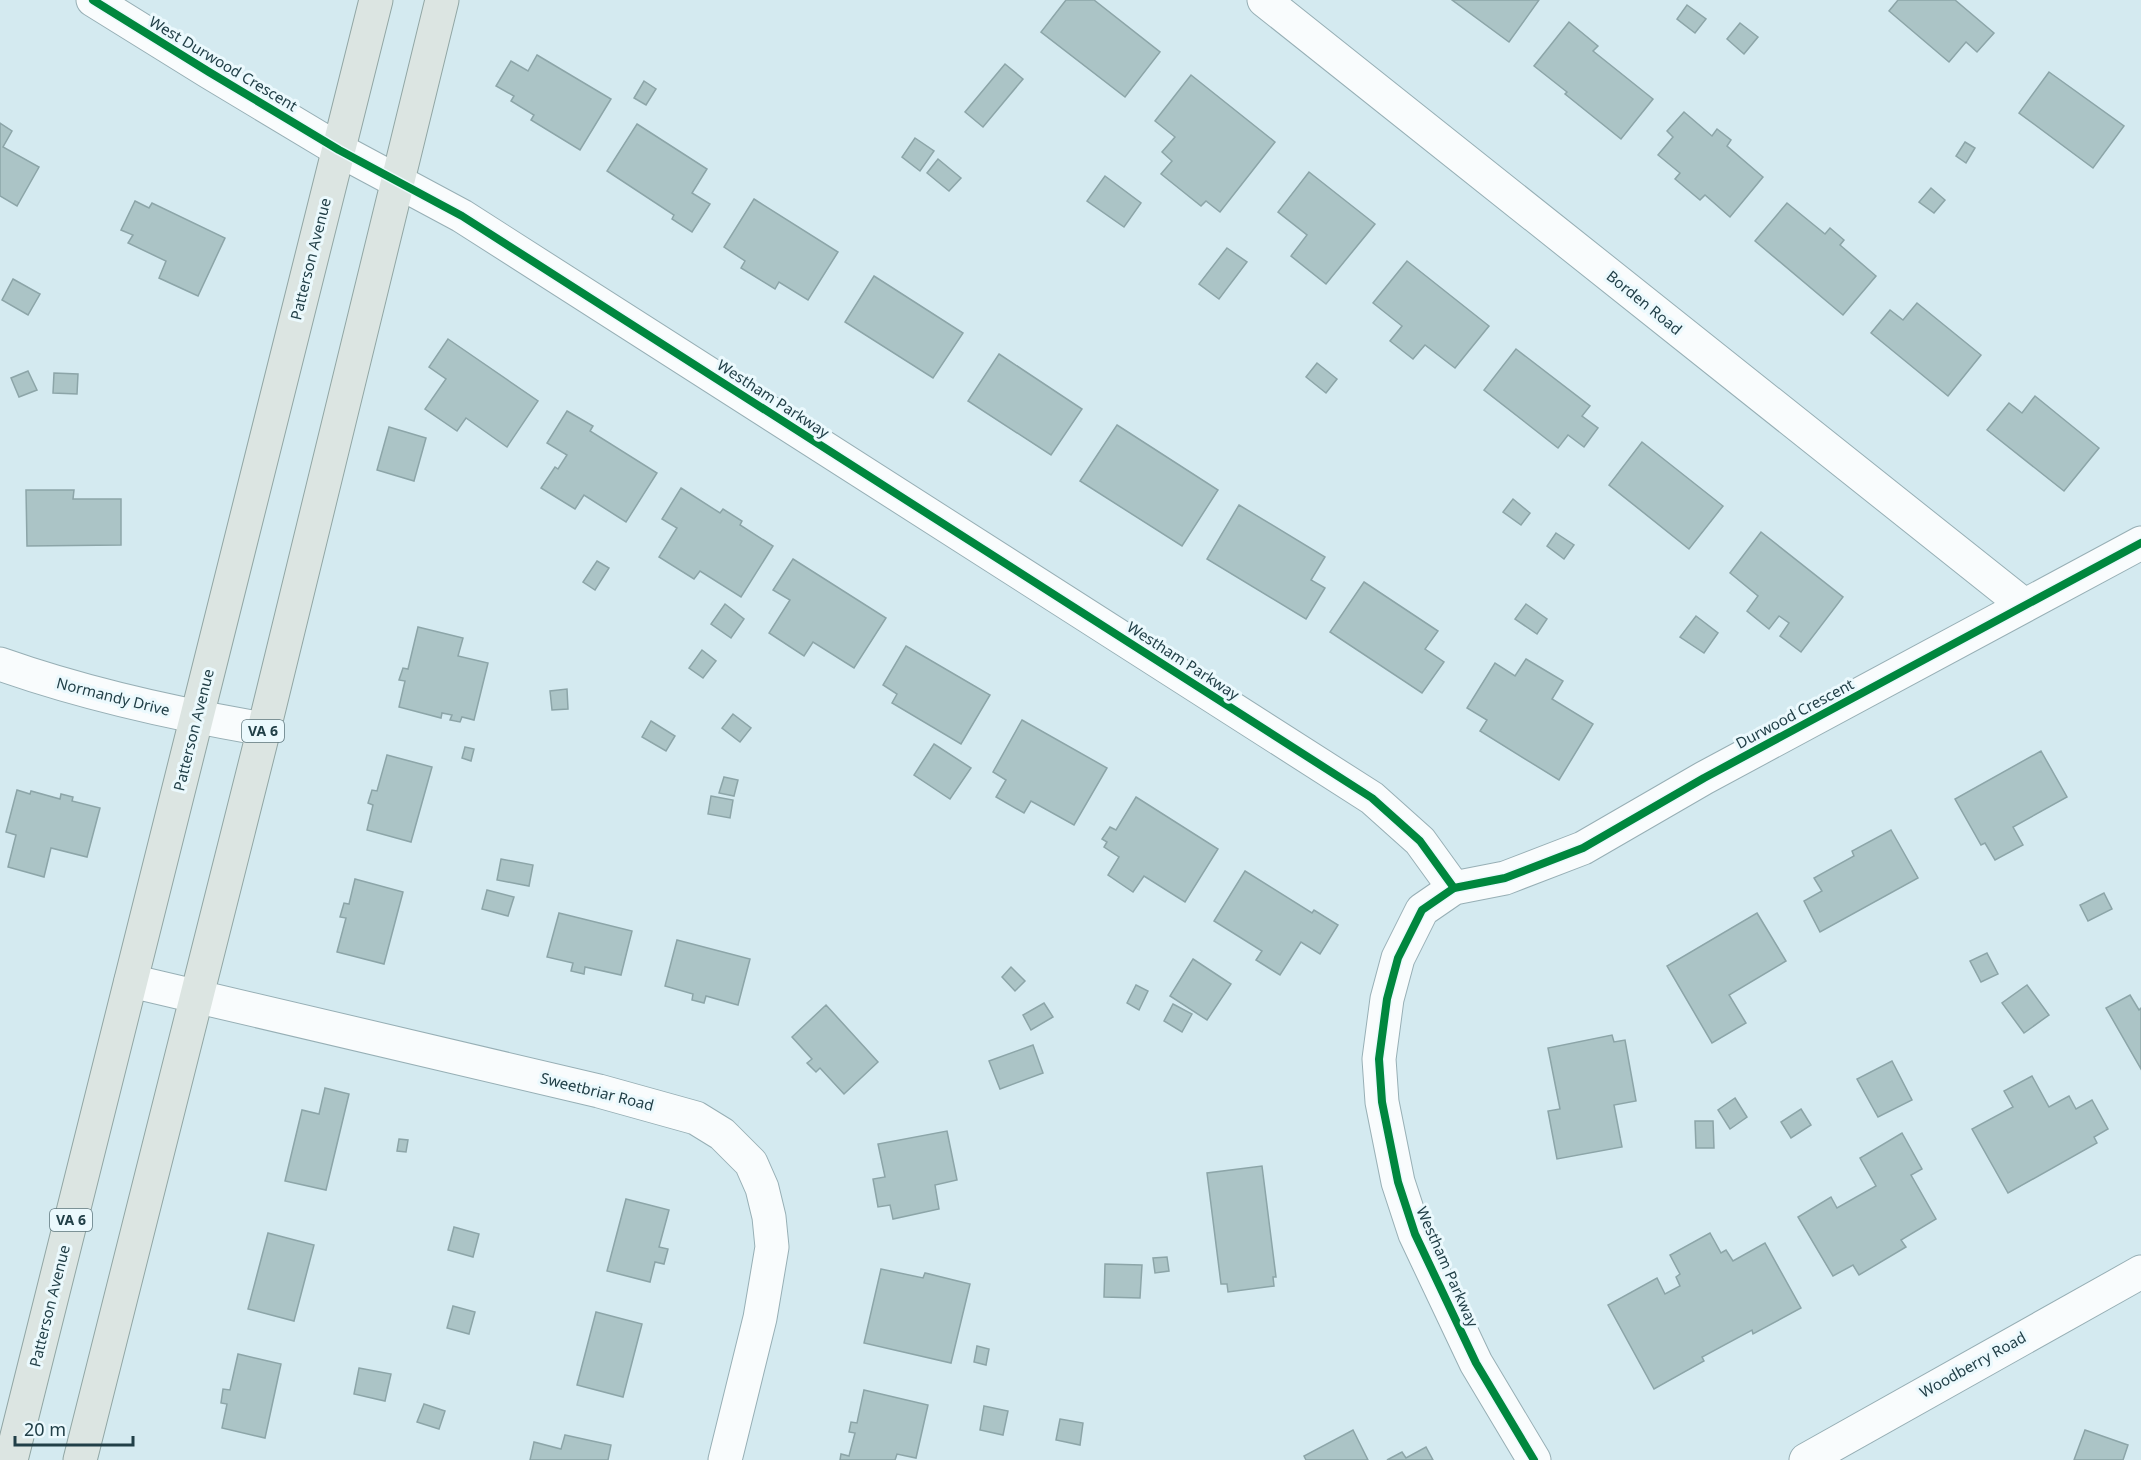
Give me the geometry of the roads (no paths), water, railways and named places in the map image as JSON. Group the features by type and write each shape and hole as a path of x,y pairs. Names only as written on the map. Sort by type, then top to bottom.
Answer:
{"main road":[{"name":"Patterson Avenue","path":"11,1460 376,0"},
{"name":"VA 6","path":"80,1460 264,729 442,0"}],"street":[{"name":"West Durwood Crescent","path":"93,0 339,150"},
{"name":"Borden Road","path":"1264,0 2024,605"},
{"name":"Westham Parkway","path":"339,150 462,216 1372,798 1420,841 1454,888 1422,910 1398,958 1387,999 1378,1059 1382,1102 1398,1182 1415,1234 1476,1363 1534,1460"},
{"name":"Durwood Crescent","path":"1454,888 1505,878 1583,848 1704,778 2141,543"},
{"name":"Normandy Drive","path":"0,664 37,677 197,718 264,729"},
{"name":"Sweetbriar Road","path":"131,981 599,1091 696,1118 722,1134 751,1163 762,1188 769,1217 772,1247 760,1318 725,1460"},
{"name":"Woodberry Road","path":"1806,1460 2141,1272"}]}
